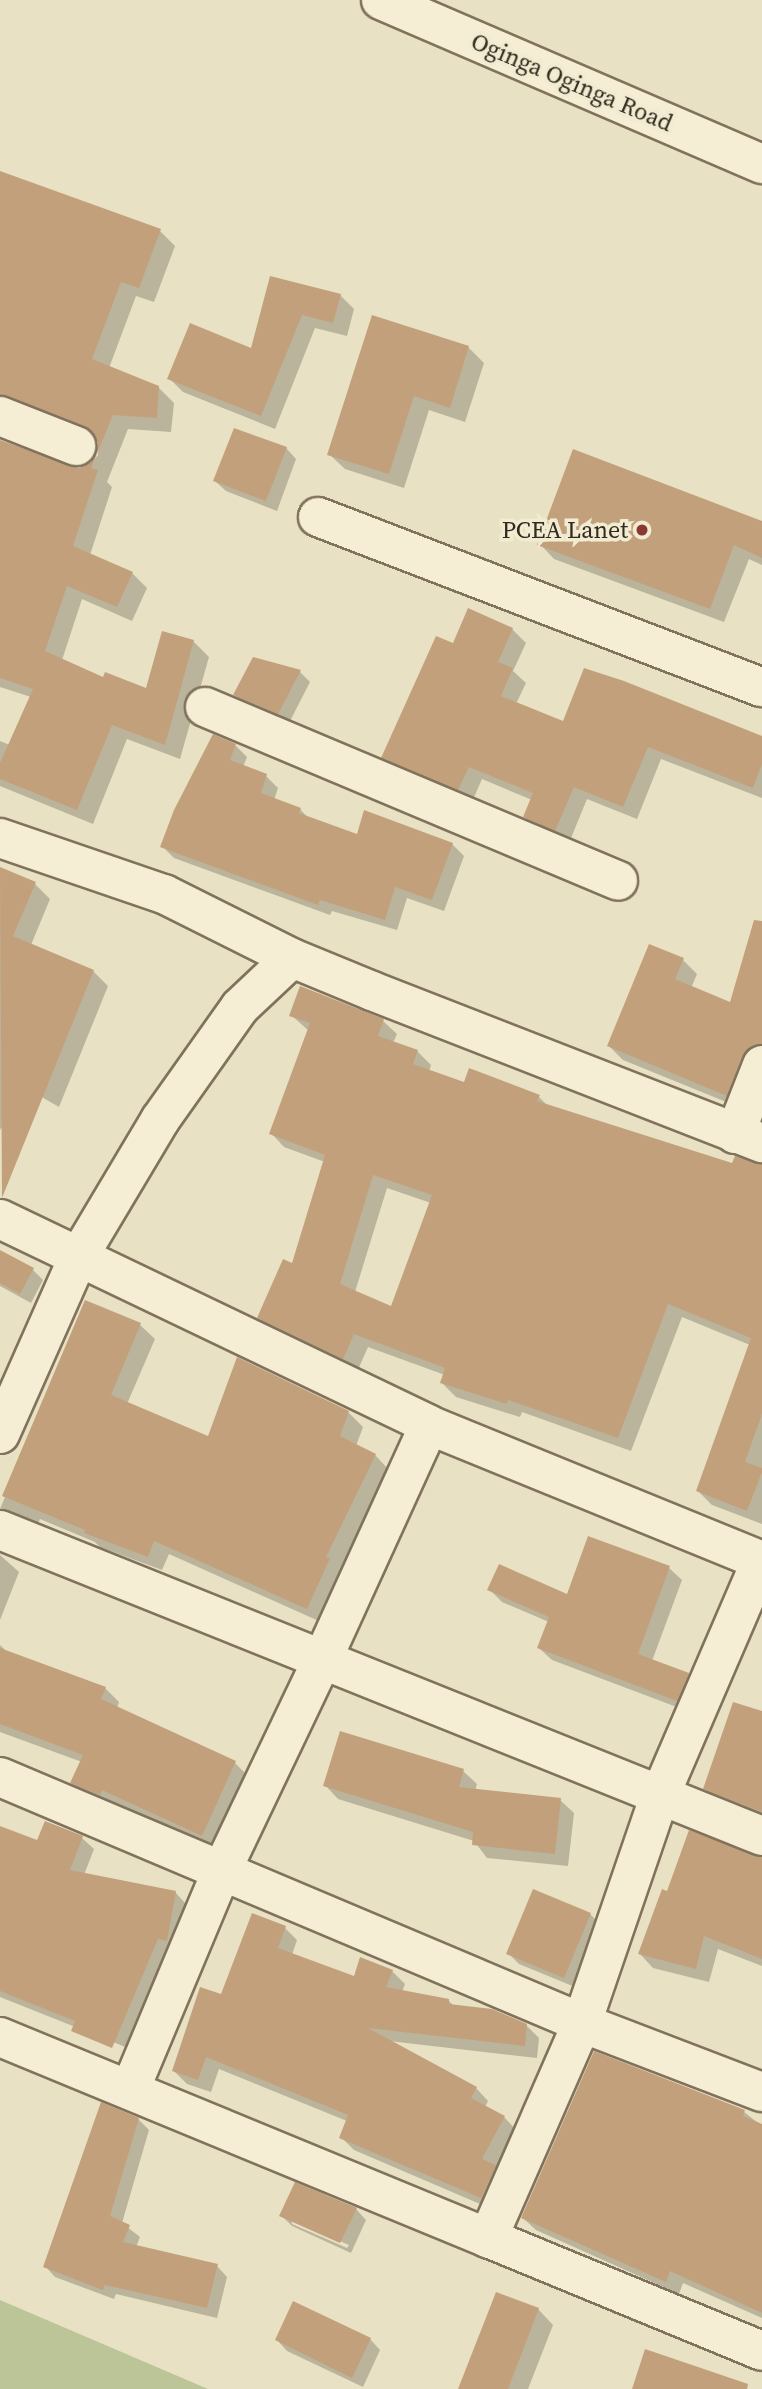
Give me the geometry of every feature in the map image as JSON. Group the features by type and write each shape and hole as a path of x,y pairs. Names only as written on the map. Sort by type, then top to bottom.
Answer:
{"street":[{"name":"Oginga Oginga Road","path":"381,0 762,164"},
{"path":"0,416 75,446"},
{"path":"318,517 762,687"},
{"path":"205,707 618,881"},
{"path":"0,838 164,894 292,958 749,1138 762,1065"},
{"path":"0,1434 79,1256 160,1121 240,1007 292,958"},
{"path":"0,1219 429,1425 761,1561 660,1795 582,2023 488,2238"},
{"path":"130,2090 221,1872 323,1658 429,1425"},
{"path":"0,1530 762,1836"},
{"path":"0,1777 582,2023 762,2092"},
{"path":"0,2037 762,2351"}],"green space":[{"path":"0,2300 208,2389 0,2389"}],"building":[{"path":"0,171 161,229 139,288 121,282 92,359 159,386 157,418 113,415 91,468 98,470 73,546 133,572 117,607 67,586 45,651 103,677 105,672 146,688 162,631 194,640 165,745 112,725 77,810 0,779 0,763 33,689 0,678 0,440 79,468 90,463 96,455 98,443 93,433 84,426 0,395"},
{"path":"270,276 341,294 333,323 302,315 261,416 167,379 190,323 251,348"},
{"path":"372,315 469,346 450,408 414,396 389,474 327,455"},
{"path":"234,428 287,447 266,501 213,481"},
{"name":"PCEA Lanet","path":"573,449 762,521 762,558 734,545 710,609 537,545"},
{"path":"468,608 513,628 498,662 513,668 501,696 563,721 584,668 624,681 762,736 762,764 753,788 648,747 623,807 574,787 555,831 523,817 533,793 469,767 458,790 381,758 436,636 453,643"},
{"path":"253,657 301,670 278,714 233,695"},
{"path":"213,734 236,744 230,760 267,774 261,793 301,808 299,813 357,834 364,810 453,843 432,900 395,887 385,920 320,900 318,905 160,847 174,810"},
{"path":"0,867 36,882 13,936 94,970 2,1198"},
{"path":"754,920 762,921 762,1044 749,1048 742,1056 727,1096 607,1046 649,944 684,958 675,979 730,1002"},
{"path":"300,986 384,1019 378,1036 418,1050 413,1064 464,1082 469,1068 540,1095 537,1101 732,1163 735,1156 762,1164 762,1414 745,1462 762,1468 762,1472 747,1511 696,1491 751,1338 668,1304 618,1438 508,1400 507,1404 440,1383 445,1368 354,1334 343,1359 257,1318 283,1259 292,1263 325,1155 269,1134 310,1023 289,1016","holes":["373,1175 432,1195 391,1306 340,1284"]},
{"path":"0,1250 34,1268 20,1294 0,1283"},
{"path":"85,1300 141,1323 111,1395 208,1436 237,1357 349,1411 340,1436 376,1454 326,1557 330,1558 307,1609 154,1541 148,1557 84,1533 85,1530 2,1496"},
{"path":"588,1536 670,1566 638,1654 689,1673 677,1701 537,1648 549,1617 487,1590 499,1564 567,1594"},
{"path":"0,1648 106,1687 101,1699 236,1761 202,1836 102,1790 100,1795 70,1783 83,1755 0,1724"},
{"path":"733,1702 762,1711 762,1812 703,1789"},
{"path":"340,1731 464,1769 459,1787 561,1798 555,1854 472,1845 473,1832 323,1786"},
{"path":"45,1821 83,1836 70,1870 176,1891 167,1941 158,1939 112,2048 71,2031 75,2021 0,1991 0,1826 37,1840"},
{"path":"689,1830 762,1857 762,1959 704,1936 696,1969 638,1954 662,1889 667,1891"},
{"path":"533,1889 591,1913 564,1978 506,1954"},
{"path":"252,1913 286,1926 278,1948 354,1976 360,1957 393,1970 386,1987 449,1999 449,2004 492,2009 527,2024 525,2046 368,2028 477,2087 471,2098 505,2116 482,2159 496,2165 481,2198 339,2138 348,2115 206,2057 198,2080 172,2071 200,1987 221,1994"},
{"path":"594,2051 745,2110 743,2116 762,2124 762,2313 670,2271 666,2282 521,2218"},
{"path":"101,2102 139,2118 110,2216 130,2225 123,2242 218,2264 207,2308 105,2285 103,2290 43,2267"},
{"path":"295,2182 357,2208 340,2243 279,2216"},
{"path":"496,2292 539,2308 508,2389 458,2389"},
{"path":"293,2301 371,2338 352,2378 275,2340"},
{"path":"645,2349 748,2384 747,2389 632,2389"}],"place":[{"name":"PCEA Lanet","path":"642,530"}]}
